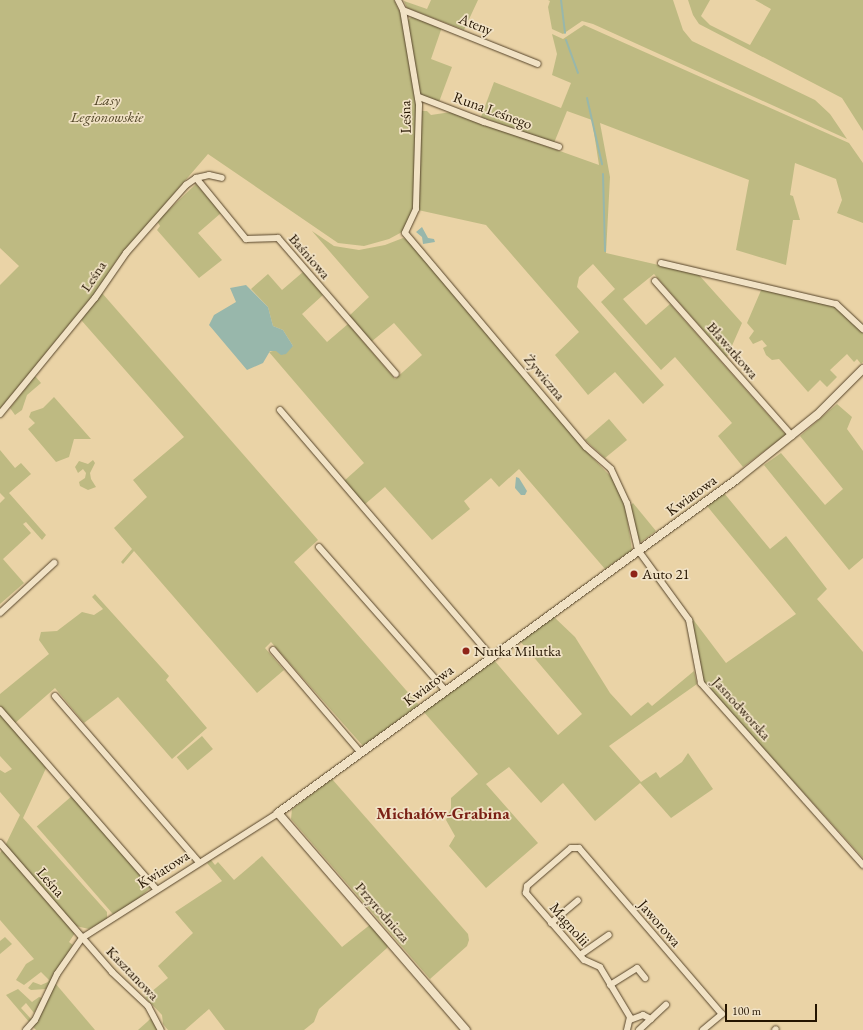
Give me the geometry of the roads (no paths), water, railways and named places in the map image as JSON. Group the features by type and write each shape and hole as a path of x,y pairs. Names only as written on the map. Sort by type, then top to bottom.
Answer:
{"street":[{"name":"Leśna","path":"398,0 403,10 418,97 416,209 405,234"},
{"name":"Ateny","path":"403,10 538,64"},
{"name":"Runa Leśnego","path":"418,97 484,122 559,147"},
{"path":"196,178 209,175 222,178"},
{"name":"Leśna","path":"0,414 95,298 126,253 186,185 196,178"},
{"name":"Baśniowa","path":"196,178 246,239 278,238 396,374"},
{"name":"Żywiczna","path":"405,234 586,447 611,468 628,503 638,550"},
{"path":"661,263 836,304 863,329"},
{"name":"Bławatkowa","path":"655,281 792,436"},
{"name":"Kwiatowa","path":"26,1030 35,1020 57,974 82,938 156,889 278,813 491,656 725,488 792,436 836,398 863,369"},
{"path":"280,410 491,656"},
{"path":"319,547 445,690"},
{"name":"Jasnodworska","path":"638,550 686,615 701,683 863,865"},
{"path":"0,613 54,563"},
{"path":"273,650 360,753"},
{"path":"55,696 199,862"},
{"path":"0,710 156,889"},
{"name":"Przyrodnicza","path":"278,813 466,1030"},
{"name":"Leśna","path":"0,843 82,938"},
{"name":"Magnolii","path":"579,848 571,848 526,889 526,893 586,962 600,967 630,1020"},
{"name":"Jaworowa","path":"579,848 722,1014 706,1029"},
{"path":"551,923 578,900"},
{"path":"580,955 609,935"},
{"name":"Kasztanowa","path":"82,938 112,972 148,1006 162,1030"},
{"path":"610,985 637,968 645,978"},
{"path":"639,1030 666,1005"},
{"path":"627,1030 630,1020 643,1015 652,1019"}],"waterway":[{"path":"561,0 565,33"},
{"path":"566,40 578,73"},
{"path":"587,98 602,164"},
{"path":"603,174 605,251"}],"place":[{"name":"Auto 21","path":"634,574"},
{"name":"Nutka Milutka","path":"466,651"}],"district":[{"name":"Michałów-Grabina","path":"443,814"}],"park label":[{"name":"Lasy Legionowskie","path":"107,108"}]}
